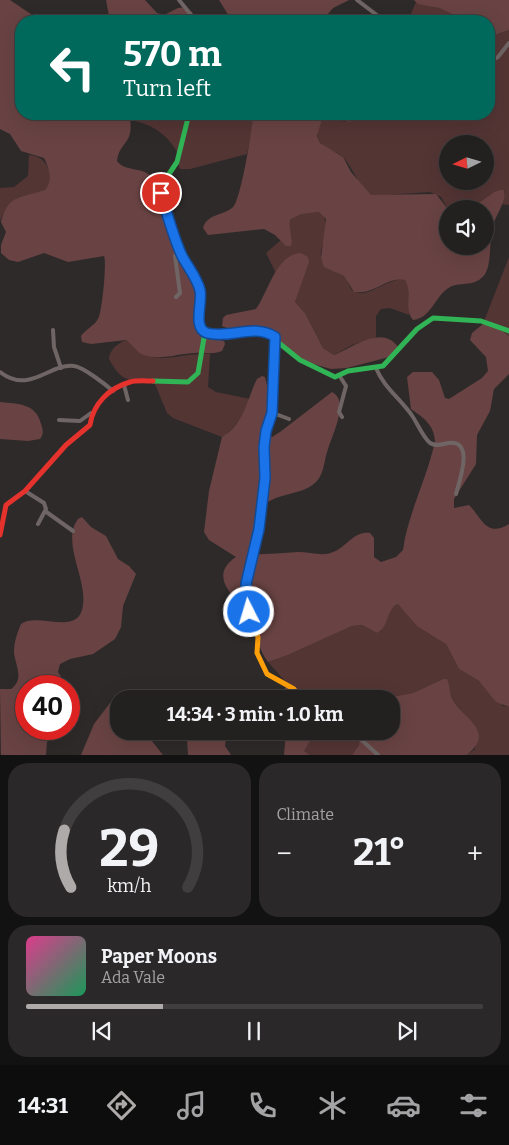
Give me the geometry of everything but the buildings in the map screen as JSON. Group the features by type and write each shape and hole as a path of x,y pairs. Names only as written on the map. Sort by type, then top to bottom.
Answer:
{"street":[{"path":"179,0 191,15"},
{"path":"357,0 377,15"},
{"path":"495,59 509,43"},
{"path":"188,120 177,162 162,188 172,229 200,292 200,325 205,332 218,335 264,331 275,337 300,360 335,377 348,371 376,368 390,360 417,329 433,318 481,320 509,331"},
{"path":"176,297 180,293 175,256 180,249"},
{"path":"53,330 54,347 61,368"},
{"path":"80,421 92,411 102,398 130,382 165,380 188,382 192,380 198,373 205,332"},
{"path":"275,337 272,413 266,431 264,447 265,478 259,529 246,584 249,612 258,637 257,652 267,674 295,690"},
{"path":"0,372 8,378 33,380 61,368 74,366 114,390"},
{"path":"376,368 382,380 406,407 429,442 439,445 452,443 459,445 463,450 463,465 456,494"},
{"path":"339,375 346,386 339,412 342,417"},
{"path":"124,385 128,400"},
{"path":"0,535 6,505 25,491 66,445 90,425 92,411"},
{"path":"272,413 288,419"},
{"path":"59,420 80,421 90,425"},
{"path":"25,491 44,503 45,511 38,524"},
{"path":"45,511 73,531"},
{"path":"362,740 378,755"}],"shaded area":[{"path":"0,0 10,0 32,15 15,15 15,120 130,120 129,137 118,154 117,161 126,167 147,173 156,182 179,257 200,283 202,289 198,319 199,331 205,336 224,341 225,344 222,351 151,357 141,354 126,340 91,344 82,342 81,336 100,315 104,256 68,262 44,253 18,262 9,260 1,253 1,245 6,232 1,222 8,206 17,198 45,190 50,179 49,170 44,158 21,151 10,134 0,129"},
{"path":"106,0 145,0 157,13 164,15 109,15"},
{"path":"219,0 349,0 333,8 327,15 228,15"},
{"path":"414,0 509,0 509,30 497,34 495,37 495,15 454,15 439,8 418,4"},
{"path":"416,2 439,8 454,15 411,15"},
{"path":"186,7 193,15 164,15 178,8"},
{"path":"509,30 509,205 501,204 505,192 503,189 494,192 483,200 443,200 441,197 430,192 371,196 343,157 325,147 320,142 318,136 318,129 322,120 346,122 351,120 495,120 495,37 497,34"},
{"path":"131,120 253,120 247,154 190,169 180,169 176,150 172,144 162,134 144,124"},
{"path":"252,120 322,120 317,136 320,143 343,157 351,172 371,195 436,194 441,200 439,200 439,255 490,255 485,274 473,283 450,287 425,315 413,320 409,310 408,290 405,280 399,279 368,291 354,292 344,276 324,267 321,258 326,219 319,212 302,214 291,219 291,246 286,246 275,235 264,229 208,235 203,228 205,223 212,217 226,212 234,206 240,190"},
{"path":"29,155 40,158 47,165 50,175 48,187 42,192 19,197 13,201 0,221 0,188 14,187 28,176"},
{"path":"503,189 504,197 494,223 494,200 483,200 494,192"},
{"path":"319,212 323,215 326,225 321,256 323,263 344,276 352,290 364,293 399,280 405,280 408,285 409,315 390,308 381,309 376,316 376,337 352,345 334,355 323,348 305,313 295,302 300,284 283,261 276,273 266,253 281,240 283,243 292,239 289,228 291,219 302,214"},
{"path":"301,253 308,257 309,262 295,302 305,313 323,348 334,355 358,343 375,338 384,338 391,340 398,347 389,357 347,368 331,369 299,360 265,330 254,328 232,330 222,326 223,318 226,315 256,309 279,266 292,255"},
{"path":"509,257 509,336 497,327 483,324"},
{"path":"483,324 497,327 509,336 509,374 494,389 490,411 477,435 476,464 454,499 454,508 469,505 485,525 490,528 501,528 509,524 509,707 496,702 479,681 459,669 446,644 417,626 398,604 391,610 384,627 377,633 362,625 352,626 268,662 262,652 249,618 232,596 224,581 227,565 236,557 209,540 204,532 209,491 222,437 240,419 257,379 262,376 265,377 271,402 267,431 268,435 272,437 332,392 337,396 340,410 319,478 305,489 270,500 265,504 256,519 251,555 298,552 329,553 338,550 359,534 370,533 374,538 374,557 381,562 396,557 403,550 405,536 435,441 430,426 411,409 407,377 413,372 432,372 439,380 445,398 449,399 482,378 488,371 486,357 470,340 472,333"},
{"path":"126,340 144,353 156,358 210,354 208,387 216,392 250,399 235,425 222,437 173,418 167,413 155,384 125,378 109,359 114,347"},
{"path":"0,402 31,408 39,417 43,430 40,439 28,441 0,439"},
{"path":"82,517 91,527 106,536 118,559 129,566 136,574 123,606 121,627 115,639 93,654 70,659 60,664 58,672 60,675 18,675 14,649 21,624 37,620 66,622 74,620 80,615 83,605 82,583 72,538 73,528 78,519"},
{"path":"398,604 446,644 459,669 479,681 503,706 509,707 509,755 467,755 475,749 478,731 455,703 443,679 413,693 400,695 400,690 293,690 268,662 352,626 362,625 377,633 381,631 392,608"},
{"path":"443,679 447,679 452,698 478,732 479,738 467,755 352,755 359,745 359,740 400,740 400,695 413,693"},
{"path":"287,684 293,690 284,690"},
{"path":"15,685 15,740 48,740 46,755 1,755 0,689 11,689"},
{"path":"110,703 110,740 151,740 163,755 81,755 94,724"},
{"path":"187,740 226,740 225,746 231,755 188,755"},
{"path":"285,740 311,740 304,751 310,755 284,755"},
{"path":"310,740 359,740 359,745 352,755 310,755 303,751"}],"traffic: fast":[{"path":"188,120 177,162 163,183 161,193 180,249 201,291 200,325 205,332"},
{"path":"205,332 218,335 264,331 300,360 335,377 348,371 383,366 417,329 433,318 481,321 509,331"},
{"path":"153,381 188,382 198,373 205,332"}],"traffic: slow":[{"path":"246,584 249,612 258,637 257,653 267,674 295,690"}],"traffic: jam":[{"path":"246,584 259,529 265,477 264,447 266,431 273,413 275,337"},
{"path":"0,535 6,505 25,491 66,445 90,425 95,410 103,398 115,388 130,382 153,381"}],"route":[{"path":"161,193 182,255 198,284 201,328 205,332 218,335 259,330 275,337 272,413 266,431 264,447 265,478 259,529 254,542 246,584 249,595 249,612"}]}
